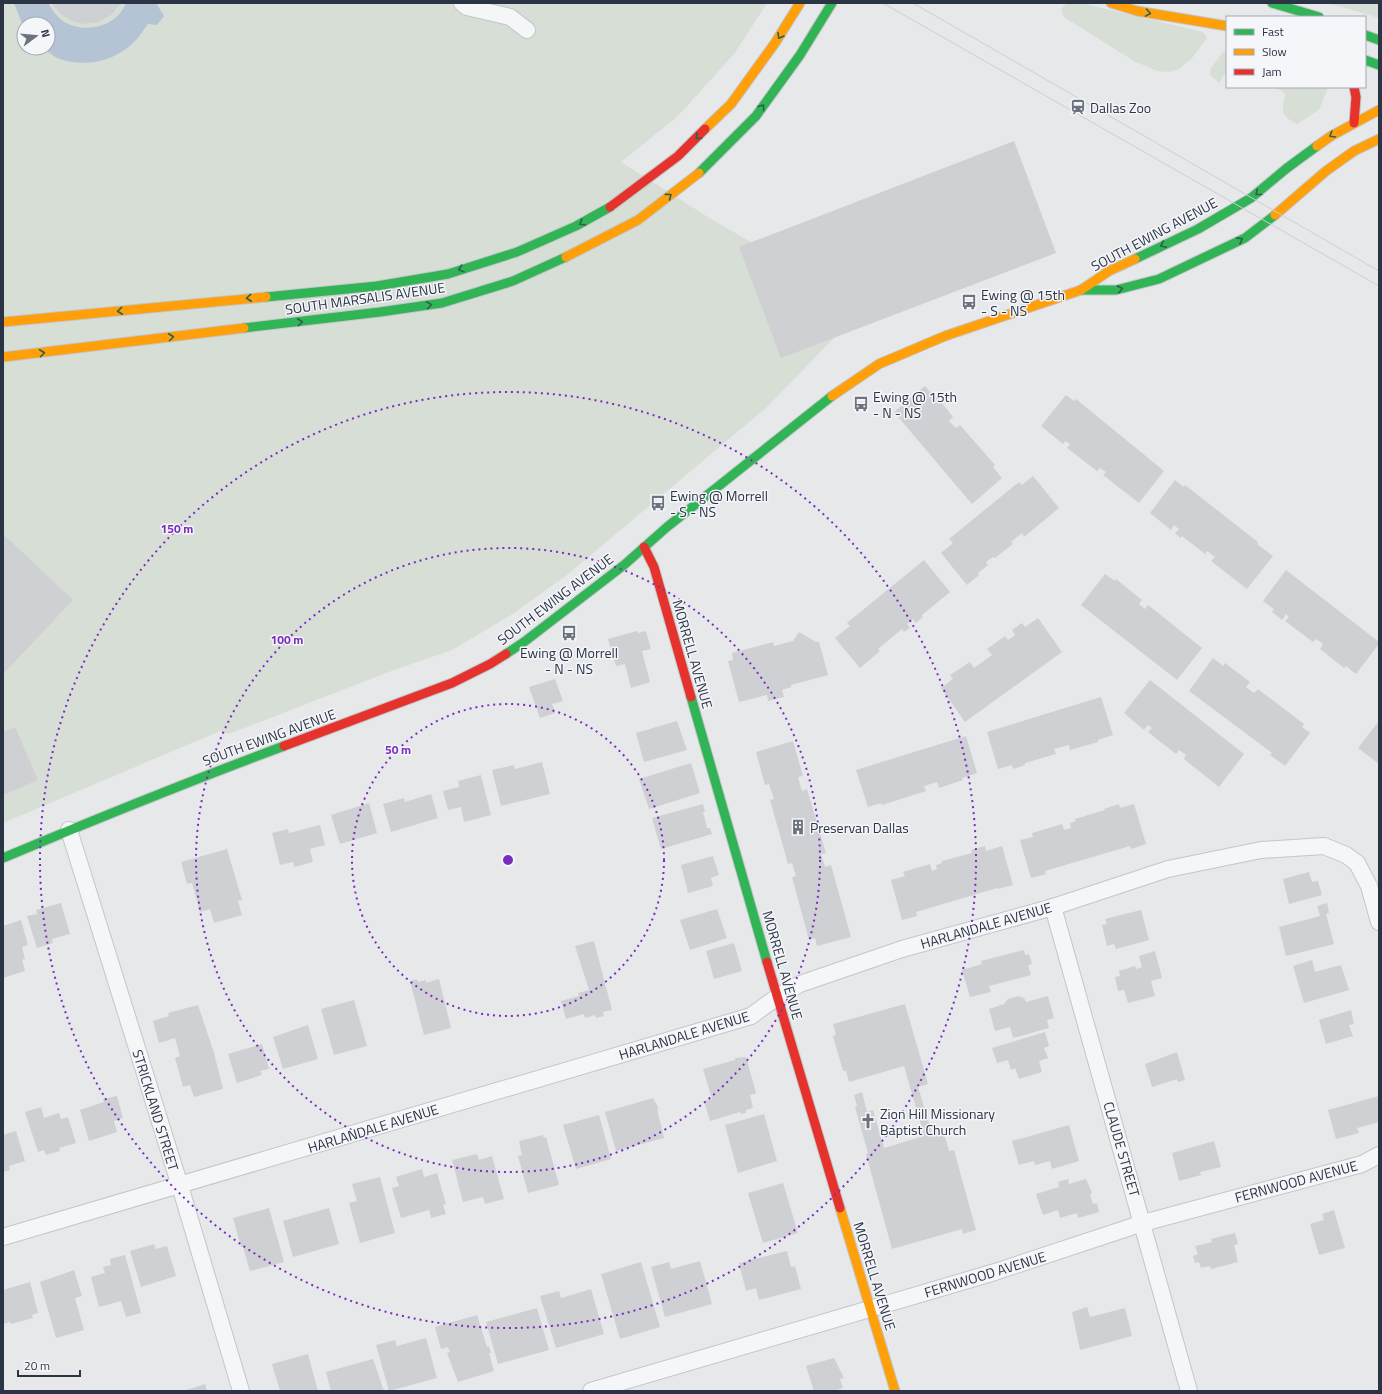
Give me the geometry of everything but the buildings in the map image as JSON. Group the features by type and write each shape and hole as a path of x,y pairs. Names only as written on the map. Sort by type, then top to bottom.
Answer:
{"street":[{"path":"462,3 467,7 510,17 527,30"},
{"name":"SOUTH MARSALIS AVENUE","path":"3,322 378,286 448,274 517,252 576,226 616,204 678,156 731,104 775,44 800,3"},
{"name":"SOUTH MARSALIS AVENUE","path":"3,357 372,313 442,303 513,281 580,251 638,220 703,170 756,116 800,55 832,3"},
{"path":"1111,3 1137,11 1226,26"},
{"path":"1272,3 1316,16"},
{"path":"1366,35 1379,40"},
{"path":"1366,60 1379,66"},
{"path":"1354,88 1356,97 1354,123"},
{"name":"SOUTH EWING AVENUE","path":"3,858 69,830 231,766 452,683 484,668 524,642 835,393 879,364 945,336 1081,290 1109,271 1198,229 1251,198 1287,168 1331,136 1379,110"},
{"name":"SOUTH EWING AVENUE","path":"1081,290 1116,290 1158,279 1244,238 1267,222 1307,186 1354,151 1379,140"},
{"name":"MORRELL AVENUE","path":"644,547 654,568 777,997 894,1391"},
{"name":"STRICKLAND STREET","path":"69,830 180,1186 241,1391"},
{"name":"HARLANDALE AVENUE","path":"3,1237 180,1186 751,1016 777,997 800,984 902,949 1053,907 1168,869 1261,850 1324,846 1346,855 1357,863 1369,886 1379,922"},
{"name":"CLAUDE STREET","path":"1053,907 1190,1391"},
{"name":"FERNWOOD AVENUE","path":"591,1391 995,1272 1143,1223 1362,1164 1379,1155"}],"shaded area":[{"path":"3,3 767,3 734,54 677,117 621,162 711,219 864,307 767,407 567,575 511,615 452,650 394,670 229,734 220,731 3,823"},
{"path":"1067,3 1081,3 1203,32 1207,38 1192,58 1179,69 1168,72 1157,71 1134,61 1064,17 1061,9"},
{"path":"1329,3 1379,3 1379,18 1335,5"},
{"path":"1226,50 1226,72 1219,83 1210,75 1211,68 1223,52"},
{"path":"1276,88 1328,88 1319,110 1297,124 1284,115 1283,109 1285,93"}],"water":[{"path":"14,3 48,3 59,18 64,22 72,26 90,28 108,23 122,11 126,3 156,3 164,16 157,25 148,24 135,41 118,54 98,61 76,63 65,61 54,56 56,56 56,16 19,16"}],"tram line":[{"path":"883,3 1379,286"},
{"path":"913,3 1379,271"}],"traffic: fast":[{"path":"699,173 756,116 800,55 832,3"},
{"path":"1272,3 1316,16"},
{"path":"1366,35 1379,40"},
{"path":"1366,60 1379,65"},
{"path":"1135,259 1198,229 1251,198 1287,168 1317,146"},
{"path":"266,297 377,286 448,274 517,252 576,226 610,207"},
{"path":"1081,290 1116,290 1159,279 1245,238 1275,215"},
{"path":"244,328 442,303 513,281 566,257"},
{"path":"506,654 524,642 624,565 667,527 832,396"},
{"path":"691,697 767,962"},
{"path":"3,858 143,800 284,746"}],"traffic: slow":[{"path":"705,129 731,104 775,43 800,3"},
{"path":"1111,3 1137,11 1226,26"},
{"path":"1317,146 1331,136 1379,110"},
{"path":"1275,215 1326,171 1354,151 1379,139"},
{"path":"566,257 638,220 699,173"},
{"path":"832,396 879,364 945,336 1081,290 1109,271 1135,259"},
{"path":"3,322 266,297"},
{"path":"3,357 244,328"},
{"path":"840,1208 895,1391"}],"traffic: jam":[{"path":"1354,88 1356,97 1354,123"},
{"path":"610,207 678,156 705,129"},
{"path":"644,547 654,567 691,697"},
{"path":"284,746 452,683 490,664 506,654"},
{"path":"767,962 840,1208"}],"place":[{"name":"Dallas Zoo","path":"1078,107"},
{"name":"Ewing @ 15th - S - NS","path":"969,302"},
{"name":"Ewing @ 15th - N - NS","path":"861,404"},
{"name":"Ewing @ Morrell - S - NS","path":"658,503"},
{"name":"Ewing @ Morrell - N - NS","path":"569,633"},
{"name":"Preservan Dallas","path":"798,827"},
{"name":"Zion Hill Missionary Baptist Church","path":"868,1121"}]}
